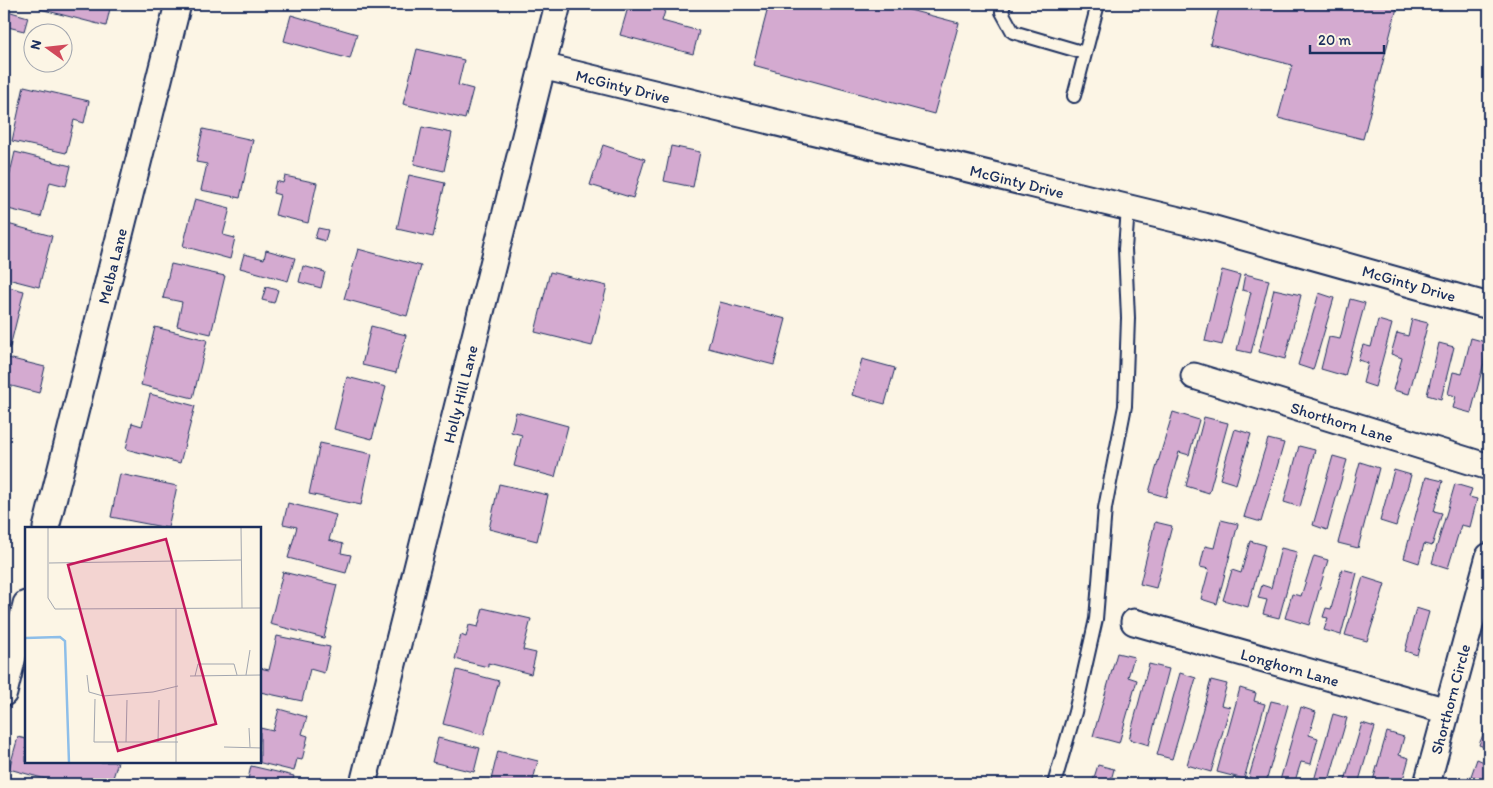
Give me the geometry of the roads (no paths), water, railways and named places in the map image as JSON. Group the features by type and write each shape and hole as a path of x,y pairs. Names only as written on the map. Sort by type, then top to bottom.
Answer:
{"street":[{"name":"Melba Lane","path":"46,527 178,4"},
{"name":"Holly Hill Lane","path":"363,784 558,4"},
{"name":"McGinty Drive","path":"542,66 1204,226 1489,306"},
{"name":"Shorthorn Lane","path":"1194,376 1489,467"},
{"name":"Shorthorn Circle","path":"1427,784 1489,556"},
{"path":"4,693 25,608"},
{"name":"Longhorn Lane","path":"1134,622 1447,711"}],"lane":[{"path":"1004,4 1002,12 1013,32 1085,54"},
{"path":"1074,96 1098,4"},
{"path":"1054,784 1075,712 1096,619 1105,508 1125,406 1128,318 1125,249 1128,208"}]}
